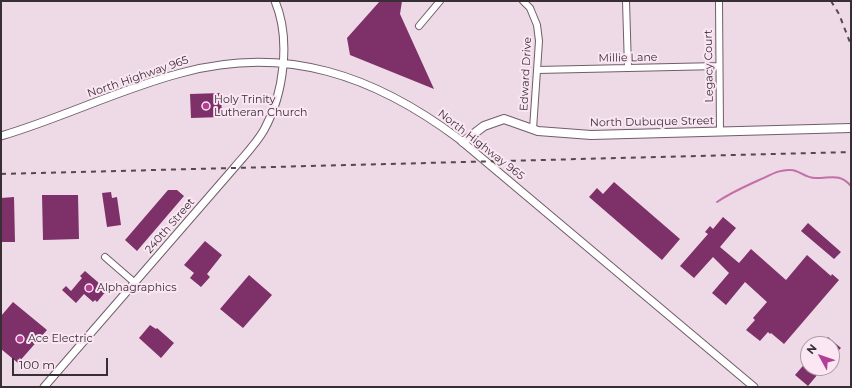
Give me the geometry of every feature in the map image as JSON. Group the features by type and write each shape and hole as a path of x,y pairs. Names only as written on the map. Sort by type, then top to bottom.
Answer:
{"main road":[{"name":"North Dubuque Street","path":"463,142 484,126 504,119 538,131 591,135 851,128"}],"street":[{"name":"240th Street","path":"44,387 260,137 274,107 279,89 283,63 282,23 275,1"},
{"path":"419,26 440,1"},
{"name":"Edward Drive","path":"523,1 530,8 538,25 539,41 533,129"},
{"path":"626,1 628,68"},
{"name":"Legacy Court","path":"719,1 720,131"},
{"name":"North Highway 965","path":"1,136 152,82 192,70 222,64 249,62 283,63 332,72 372,86 399,99 463,142 754,387"},
{"name":"Millie Lane","path":"537,70 719,66"},
{"path":"105,257 135,283"}],"building":[{"path":"380,1 402,1 400,14 434,89 350,55 347,38"},
{"name":"Holy Trinity Lutheran Church","path":"221,93 222,117 191,118 190,94"},
{"path":"614,182 680,239 662,260 589,197 597,188 603,194"},
{"path":"168,190 177,190 184,196 137,251 125,240"},
{"path":"111,192 112,198 117,197 121,225 107,227 102,193"},
{"path":"42,195 78,195 79,239 43,240"},
{"path":"14,197 15,242 1,242 1,198"},
{"path":"723,217 736,228 720,247 739,263 751,249 786,280 807,255 831,276 832,274 839,280 784,344 771,333 770,334 768,332 760,341 746,330 755,320 753,318 767,302 745,282 726,305 712,293 729,273 713,257 694,278 680,266 708,234 705,232 710,226 713,229"},
{"path":"808,223 841,252 834,259 801,231"},
{"path":"205,241 222,255 207,274 210,277 201,287 190,278 194,273 184,265"},
{"name":"Alphagraphics","path":"85,271 107,290 97,302 95,300 93,302 84,294 76,303 62,290 66,286 71,291 82,278 80,276"},
{"path":"249,275 272,295 243,328 220,309"},
{"name":"Ace Electric","path":"13,302 47,330 18,363 1,349 1,316"},
{"path":"150,325 156,329 157,328 174,343 161,358 139,338"},
{"path":"800,369 800,376 816,376 808,386 795,375"}],"waterway":[{"path":"717,202 759,180 787,170 794,170 813,178 835,177 843,179 851,186"}],"railway":[{"path":"831,1 839,14 851,45"},
{"path":"1,174 851,152"}],"place":[{"name":"Holy Trinity Lutheran Church","path":"206,106"},
{"name":"Alphagraphics","path":"89,288"},
{"name":"Ace Electric","path":"20,339"}]}
